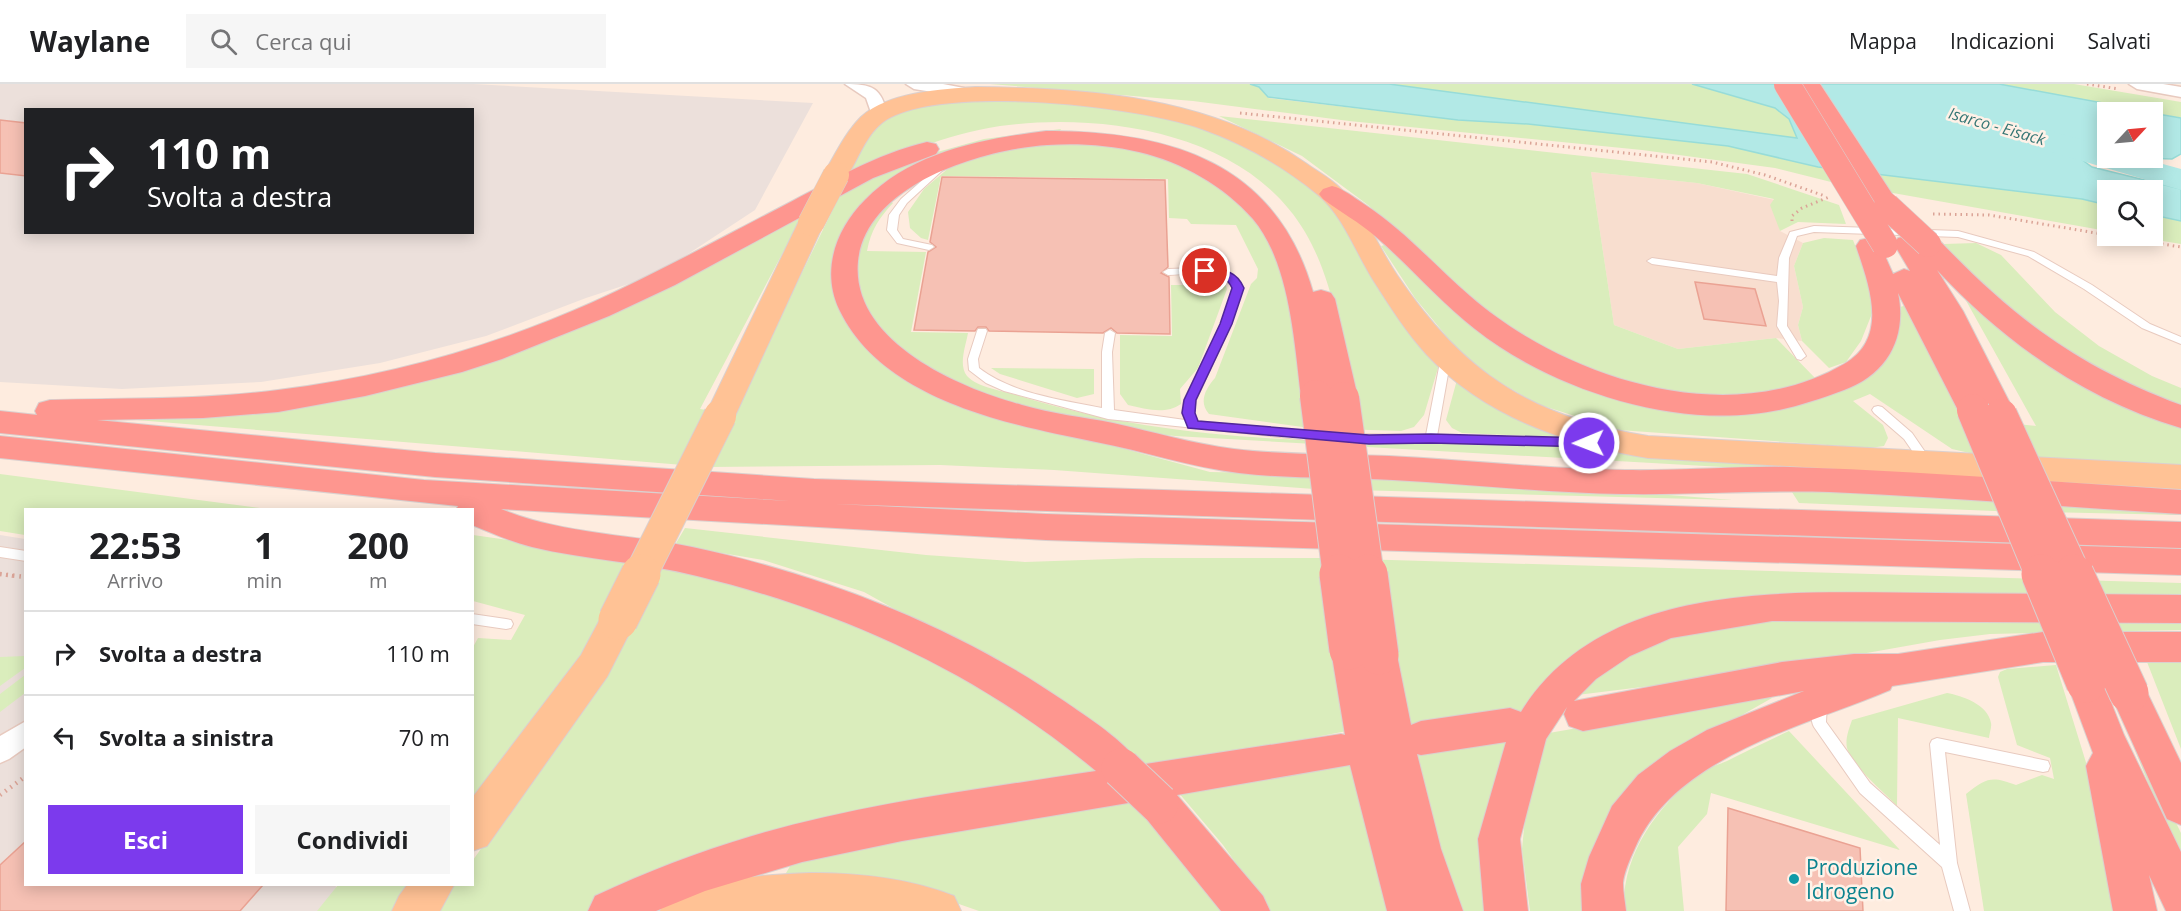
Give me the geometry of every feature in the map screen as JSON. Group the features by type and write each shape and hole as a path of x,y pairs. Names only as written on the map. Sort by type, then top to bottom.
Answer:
{"highway":[{"path":"1787,84 1861,207 1897,245 1949,311 2105,737 2181,897"},
{"path":"1332,194 1382,229 1487,325 1530,353 1583,378 1636,393 1684,403 1764,403 1794,397 1826,387 1852,375 1875,355 1885,338 1888,313 1885,289 1897,245 1887,206 1809,84"},
{"path":"0,413 192,408 278,401 365,386 451,365 522,341 599,310 665,279 864,173 933,147 990,133 1044,126 1092,126 1178,143 1218,160 1274,202 1295,230 1311,261 1364,653 1371,774 1409,911"},
{"path":"1329,397 1283,247 1263,216 1242,194 1217,175 1189,161 1135,144 1084,138 1046,137 1014,140 951,158 924,169 895,186 873,206 859,225 848,247 844,264 844,289 854,314 875,343 904,364 972,400 1024,417 1234,461 1621,482 1775,478 2181,502"},
{"path":"1897,245 1969,289 2035,343 2111,387 2181,417"},
{"path":"1987,412 2129,693 2181,806"},
{"path":"0,422 435,465 802,490 2181,535"},
{"path":"0,447 424,492 1035,526 2181,562"},
{"path":"424,492 466,508"},
{"path":"474,511 530,533 696,561 815,594 928,640 1003,682 1098,747 1159,804 1203,854 1248,911"},
{"path":"1506,911 1499,839 1528,735 1549,700 1583,668 1617,645 1667,624 1772,607 2181,609"},
{"path":"1583,714 1782,678 1854,670 1898,670 2043,647 2181,647"},
{"path":"1364,653 1428,876 1441,911"},
{"path":"1604,911 1602,883 1616,835 1643,796 1678,767 1738,733 1820,700 1861,687 1898,670"},
{"path":"1421,738 1510,725"},
{"path":"2105,737 2106,769 2135,911"},
{"path":"610,911 676,881 742,858 850,830 1341,751"}],"main road":[{"path":"474,829 594,666 720,416 812,223 856,139 864,127 879,115 930,94 958,92 1037,96 1157,109 1246,139 1290,163 1332,194 1352,220 1386,280 1418,325 1462,372 1509,402 1555,423 1611,442 1648,447 2181,477"},
{"path":"414,911 432,886"},
{"path":"682,911 761,896 821,893 888,898 939,911"}],"street":[{"path":"853,84 873,94 878,104 879,115"},
{"path":"914,84 958,92"},
{"path":"2137,84 2181,92"},
{"path":"0,751 24,733"}],"lane":[{"path":"929,247 900,241 892,230 894,215 904,201 951,158"},
{"path":"1801,356 1782,326 1784,258 1792,234 1814,229 1958,234 2031,254 2088,287 2145,326 2181,341"},
{"path":"1652,261 1782,280"},
{"path":"1168,272 1225,273 1234,278 1238,288 1226,324 1190,400 1188,413 1193,425"},
{"path":"982,331 973,358 974,370 985,380 1016,391 1108,415 1143,421 1369,440 1431,438 1567,443 1611,442"},
{"path":"1108,415 1107,352 1110,333"},
{"path":"1431,438 1446,357"},
{"path":"1878,410 1908,436 1926,462"},
{"path":"0,552 24,556"},
{"path":"474,619 506,624"},
{"path":"1820,700 1820,723 1865,788 1949,863"},
{"path":"1962,911 1949,863 1937,744 2043,766"}],"path":[{"path":"1230,112 1712,162 1765,175 1829,197 1803,208 1792,216 1792,234"},
{"path":"1932,214 1989,215 2097,233"},
{"path":"2163,244 2181,247"},
{"path":"0,574 24,577"},
{"path":"0,795 24,777"}],"shaded area":[{"path":"0,84 473,84 813,103 755,210 656,275 586,298 486,336 380,363 261,382 122,389 0,382"},
{"path":"1591,172 1697,183 1775,200 1780,231 1803,243 1794,266 1803,307 1798,325 1802,341 1776,338 1678,349 1614,325"},
{"path":"0,535 24,539 24,886 336,886 348,911 0,911"}],"green space":[{"path":"990,84 1250,84 1259,87 1268,98 1458,120 1528,124 1728,146 1818,167 2082,199 2097,203 2097,229 1831,182 1775,168 1642,150 1349,121 1193,101"},
{"path":"1389,84 1692,84 1775,108 1789,119 1798,139"},
{"path":"1999,84 2074,84 2181,102 2181,118 2163,115 2163,102 2097,102"},
{"path":"986,98 1099,106 1163,117 1190,124 1244,146 1295,176 1335,213 1433,351 1438,368 1424,415 1414,427 1401,431 1310,428 1209,414 1204,405 1204,395 1215,378 1251,284 1257,278 1258,269 1236,225 1191,224 1187,219 1169,218 1168,179 941,176 928,240 921,238 910,228 908,212 924,189 957,161 1010,145 1091,140 1152,152 1224,187 1268,235 1291,283 1337,317 1316,252 1305,232 1280,198 1248,172 1211,151 1170,137 1127,127 1041,122 1000,126 960,134 902,154 846,179 865,137 876,125 889,117 921,106"},
{"path":"1219,116 1747,174 1839,205 1846,224 1798,222 1780,231 1770,205 1774,199 1697,183 1591,172 1614,325 1678,349 1776,338 1816,379 1762,395 1684,394 1601,375 1521,337 1482,307 1368,205 1302,156"},
{"path":"1061,129 1059,132 937,157 840,246 873,351 1073,435 1210,472 1436,477 1733,500 1314,489 1054,470 940,465 707,467 124,419 453,371 843,190 930,154 984,139","holes":["836,203 733,414 700,409 798,224"]},
{"path":"889,200 893,203 876,225 867,251 926,252 911,332 968,333 963,366 967,376 972,380 992,389 1093,415 1167,428 1318,441 1621,448 2181,482 2181,493 1175,436 1139,432 1036,410 966,389 921,364 876,327 856,288 854,265 863,230"},
{"path":"2163,217 2181,221 2181,244 2163,241"},
{"path":"1824,238 1853,240 1872,290 1873,311 1861,341 1846,362 1829,368 1802,341 1798,325 1803,307 1794,266 1803,243"},
{"path":"1976,243 2001,255 2055,312 2099,346 2152,376 2181,388 2181,410 2077,363 1997,303 1944,244"},
{"path":"1388,244 1546,366 1737,410 1890,352 1898,331 1900,307 1907,305 1961,418 2036,426 1964,297 2181,423 2181,466 1974,454 1952,449 1870,394 1853,401 1883,425 1888,438 1884,446 1870,448 1619,430 1537,404 1491,377 1457,349 1415,298 1381,246"},
{"path":"1190,277 1215,279 1225,283 1227,289 1198,368 1180,389 1181,404 1162,410 1128,405 1120,394 1120,335 1172,336 1171,285 1190,285"},
{"path":"991,368 1094,369 1094,394 1077,398 1000,374"},
{"path":"1458,376 1576,438 1462,433 1452,428 1446,420"},
{"path":"0,474 260,508 24,508 24,535 0,531"},
{"path":"1790,489 2181,509 2181,515 1994,511 1799,503"},
{"path":"685,528 926,555 1025,562 1142,558 1323,558 2181,583 2181,603 1688,607 1522,715 1347,731 1144,770 1015,676 864,592 763,560 675,545"},
{"path":"474,535 627,557 852,617 1024,712 1102,773 616,911 435,911 453,886 474,886 474,859 540,766 559,693 474,811 474,645 478,638 511,640 525,615 474,601"},
{"path":"1763,620 2181,621 2181,630 1990,634 1940,640 1748,674 1577,695 1600,672 1658,638"},
{"path":"24,656 24,669 0,686 0,657"},
{"path":"2147,662 2181,663 2181,749"},
{"path":"2056,665 2088,769 2123,911 1984,911 1966,794 1979,784 1995,779 2016,785 2042,775 2054,779 2050,758 2017,745 1998,677 2000,672 2007,669"},
{"path":"24,676 24,694 0,712 0,694"},
{"path":"2111,690 2181,833 2181,859 2173,845"},
{"path":"1947,693 1974,702 1985,711 1991,723 1989,738 1898,718 1897,806 1862,771 1850,755 1847,741 1852,720"},
{"path":"1766,695 1772,698 1645,770 1617,805 1591,911 1530,911 1522,849 1529,779 1549,733"},
{"path":"1789,731 1900,850 1711,793 1707,814 1678,847 1684,911 1624,911 1628,871 1635,853 1655,818 1668,802 1704,771"},
{"path":"1512,739 1496,911 1463,911 1438,851 1412,754"},
{"path":"1354,762 1395,911 1270,911 1223,845 1178,792"},
{"path":"1131,800 1227,911 979,911 910,887 794,880 786,873 792,863 883,837"},
{"path":"337,886 417,886 398,911 317,911"}],"water":[{"path":"1250,84 1389,84 1797,138 1789,119 1775,108 1692,84 1999,84 2097,102 2097,157 2081,159 2092,167 2145,180 2097,180 2097,203 1818,167 1728,146 1528,124 1458,120 1268,97 1259,87"},
{"path":"2163,115 2181,118 2181,154 2172,159 2163,159"},
{"path":"2163,185 2181,189 2181,221 2163,217"}],"building":[{"path":"0,120 24,123 24,176 0,173"},
{"path":"942,177 1165,180 1168,267 1161,273 1169,277 1170,334 1117,333 1111,328 1103,333 989,331 986,327 978,327 975,331 914,330 928,252 936,247 930,242"},
{"path":"1695,282 1755,289 1766,326 1704,319"},
{"name":"Produzione Idrogeno","path":"1728,808 1860,848 1863,911 1726,911"},
{"path":"24,843 24,886 262,886 240,911 0,911 0,865"}],"waterway":[{"name":"Isarco - Eisack","path":"2040,138 2181,180"}],"place":[{"name":"Produzione Idrogeno","path":"1794,879"}],"route":[{"path":"1205,271 1225,273 1234,278 1238,288 1226,324 1205,364 1190,400 1188,413 1193,425 1369,440 1431,438 1589,443"}]}
